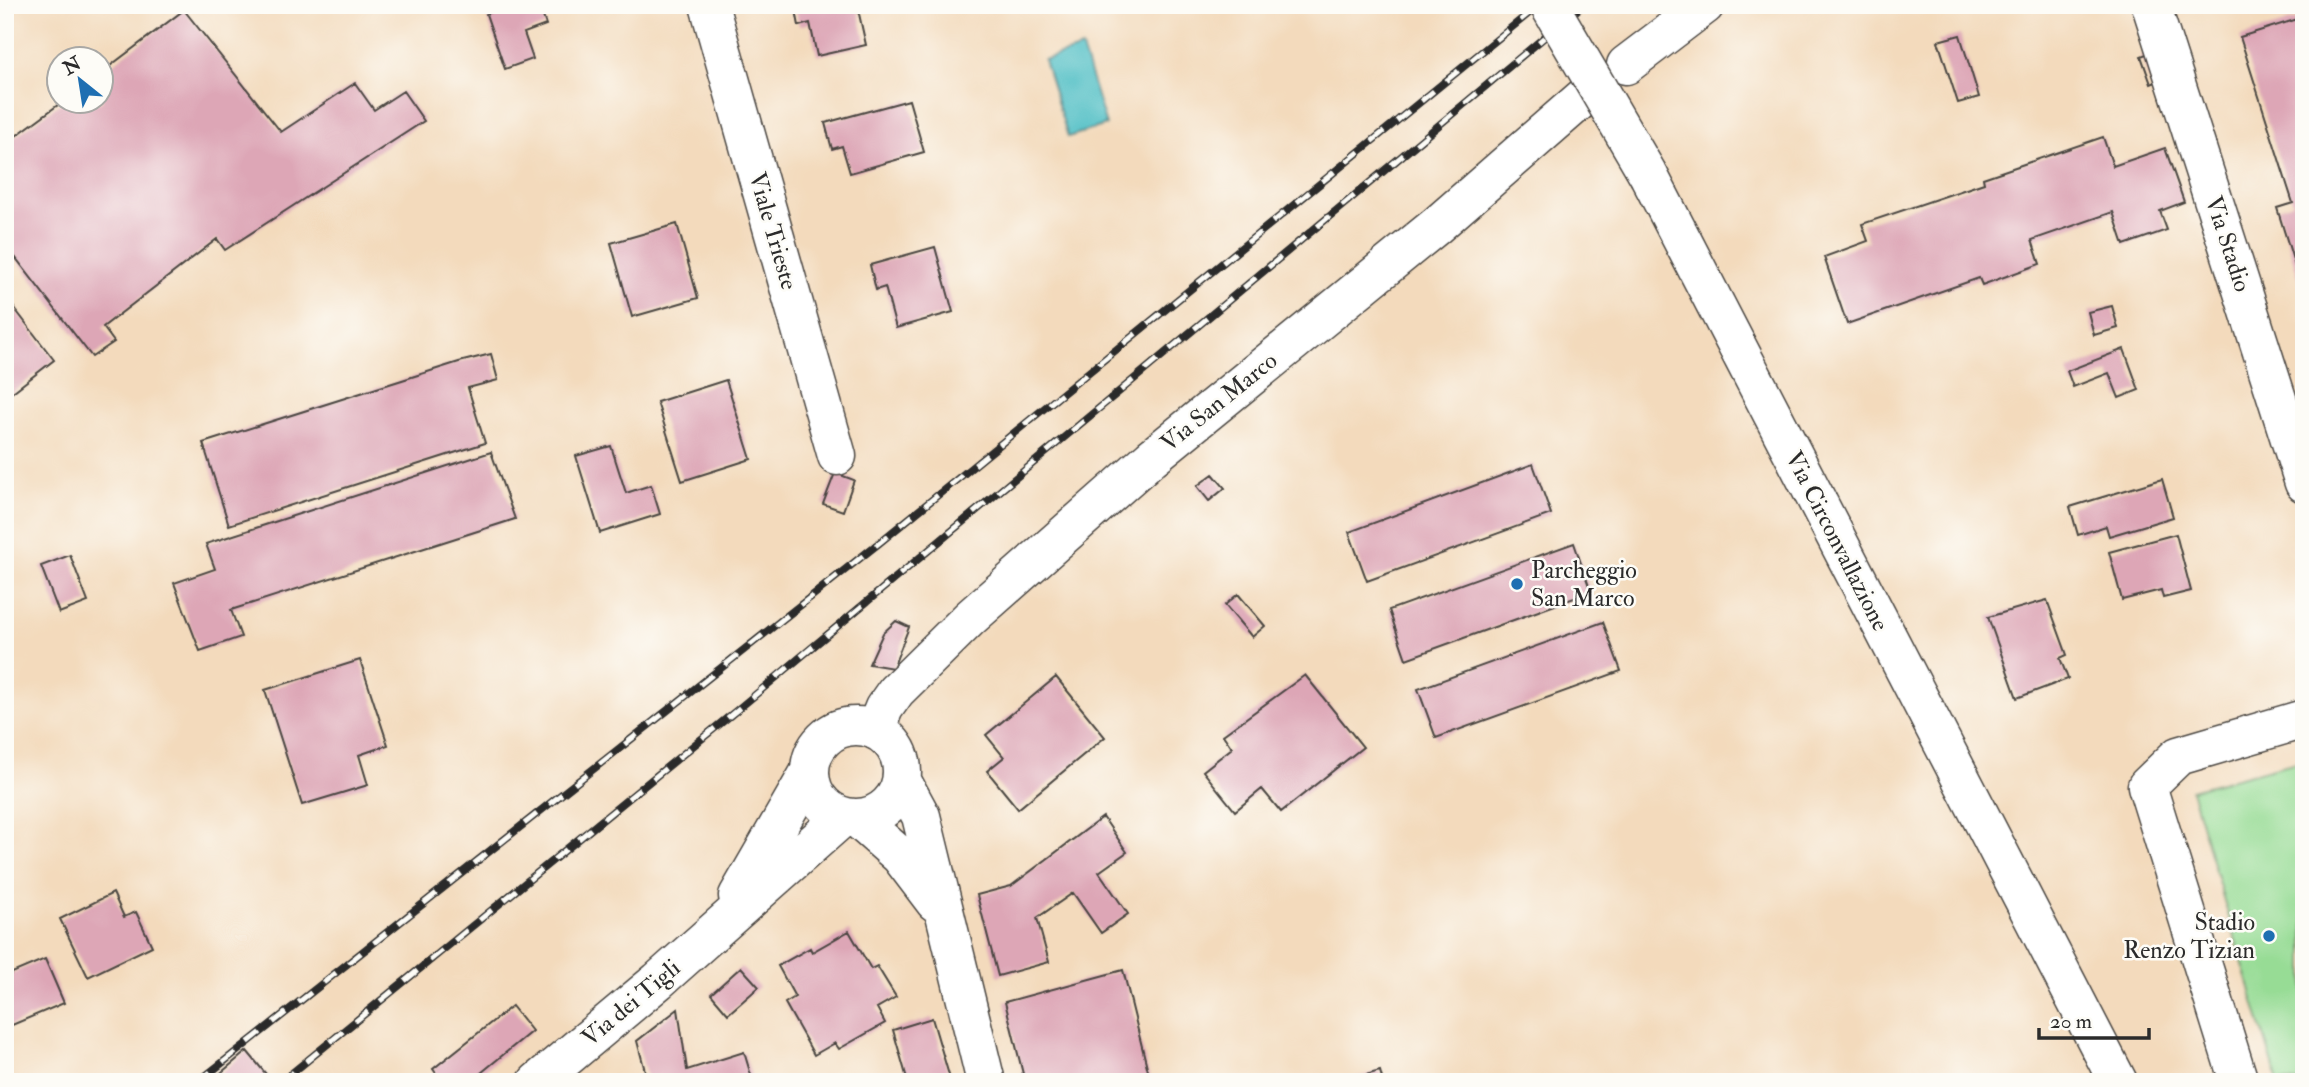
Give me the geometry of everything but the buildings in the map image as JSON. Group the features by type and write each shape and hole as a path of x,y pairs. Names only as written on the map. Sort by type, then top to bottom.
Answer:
{"street":[{"name":"Viale Trieste","path":"709,5 837,456"},
{"name":"Via Circonvallazione","path":"1549,5 1649,176 2118,1082"},
{"path":"1626,65 1705,5"},
{"name":"Via Stadio","path":"2151,5 2304,483"},
{"name":"Via San Marco","path":"875,730 884,708 896,691 970,618 1151,458 1436,226 1585,96"},
{"path":"2239,1082 2147,786 2178,756 2304,719"},
{"name":"Via dei Tigli","path":"723,922 809,773 816,747 837,729 863,726 875,730"},
{"path":"875,730 890,741 900,756 902,781 921,816 986,1082"},
{"path":"809,773 812,788 819,801 830,811 851,818 900,856 945,915"},
{"name":"Via dei Tigli","path":"537,1082 658,981 723,922 851,818 873,815 887,807 902,781"}],"green space":[{"name":"Stadio Renzo Tizian","path":"2304,760 2304,1082 2278,1082 2191,790"}],"water":[{"path":"1082,48 1106,125 1068,137 1044,60"}],"railway":[{"path":"198,1082 879,543 1539,5"},
{"path":"281,1082 737,710 1583,5"}],"place":[{"name":"Parcheggio San Marco","path":"1517,584"},
{"name":"Stadio Renzo Tizian","path":"2269,936"}]}
